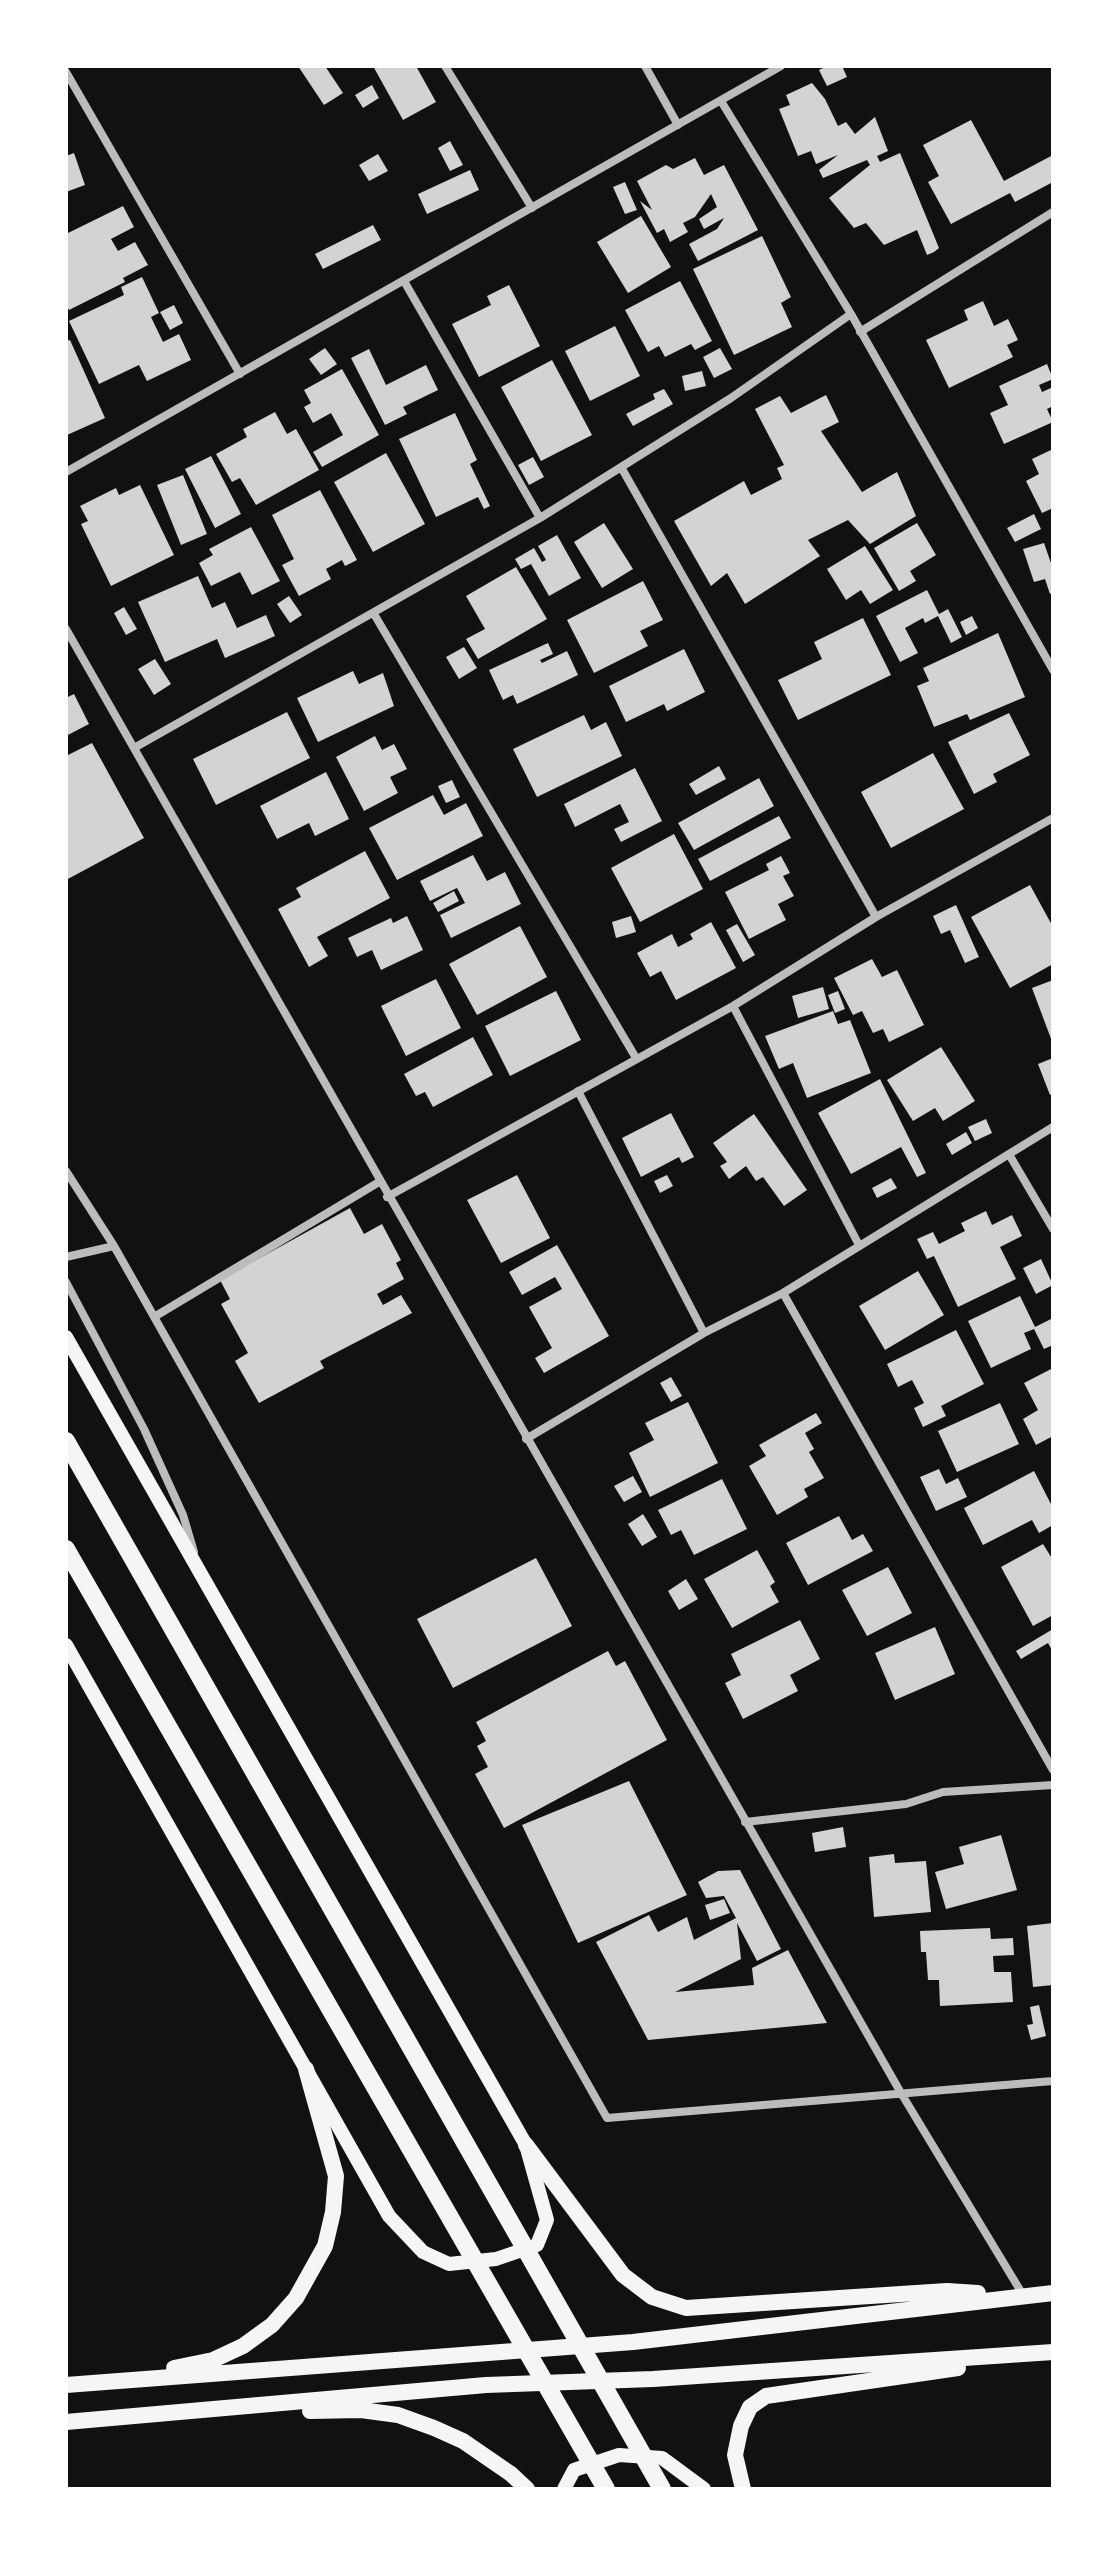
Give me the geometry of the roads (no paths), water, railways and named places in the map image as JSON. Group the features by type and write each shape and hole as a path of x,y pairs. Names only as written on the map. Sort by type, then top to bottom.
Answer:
{"highway":[{"path":"66,1441 662,2489"},
{"path":"66,1549 606,2489"}],"main road":[{"path":"66,1337 526,2145 623,2275 652,2297 686,2308 947,2291 1023,2295"},
{"path":"66,1645 389,2216 423,2252 449,2264 496,2259 537,2245 547,2220 526,2145"},
{"path":"108,2383 213,2360 243,2346 272,2325 296,2298 325,2246 333,2212 336,2176 306,2069"},
{"path":"66,2385 633,2342 1053,2293"},
{"path":"66,2422 486,2385 653,2379 1051,2356"},
{"path":"743,2489 735,2455 741,2426 750,2407 766,2396 1051,2356"},
{"path":"188,2413 361,2410 398,2415 463,2441 527,2489"},
{"path":"564,2489 574,2470 619,2455 662,2458 704,2489"}],"street":[{"path":"445,66 532,208"},
{"path":"645,66 678,125"},
{"path":"66,472 781,66"},
{"path":"66,72 240,374"},
{"path":"721,101 851,314 1053,670"},
{"path":"860,332 1053,212"},
{"path":"404,281 540,518"},
{"path":"134,748 540,518 731,398 851,314"},
{"path":"621,467 876,917"},
{"path":"374,614 636,1058"},
{"path":"66,629 745,1822 901,2093 1023,2295"},
{"path":"387,1197 733,1006 876,917 1053,818"},
{"path":"733,1006 859,1245"},
{"path":"578,1091 704,1333"},
{"path":"526,1439 704,1333 783,1293 1053,1127"},
{"path":"1010,1156 1053,1229"},
{"path":"66,1171 114,1246 607,2118 1053,2081"},
{"path":"154,1317 379,1182"},
{"path":"66,1257 114,1246"},
{"path":"66,1282 144,1429 183,1515 200,1576"},
{"path":"783,1293 1053,1770"},
{"path":"745,1822 906,1804 943,1792 1053,1785"}]}
